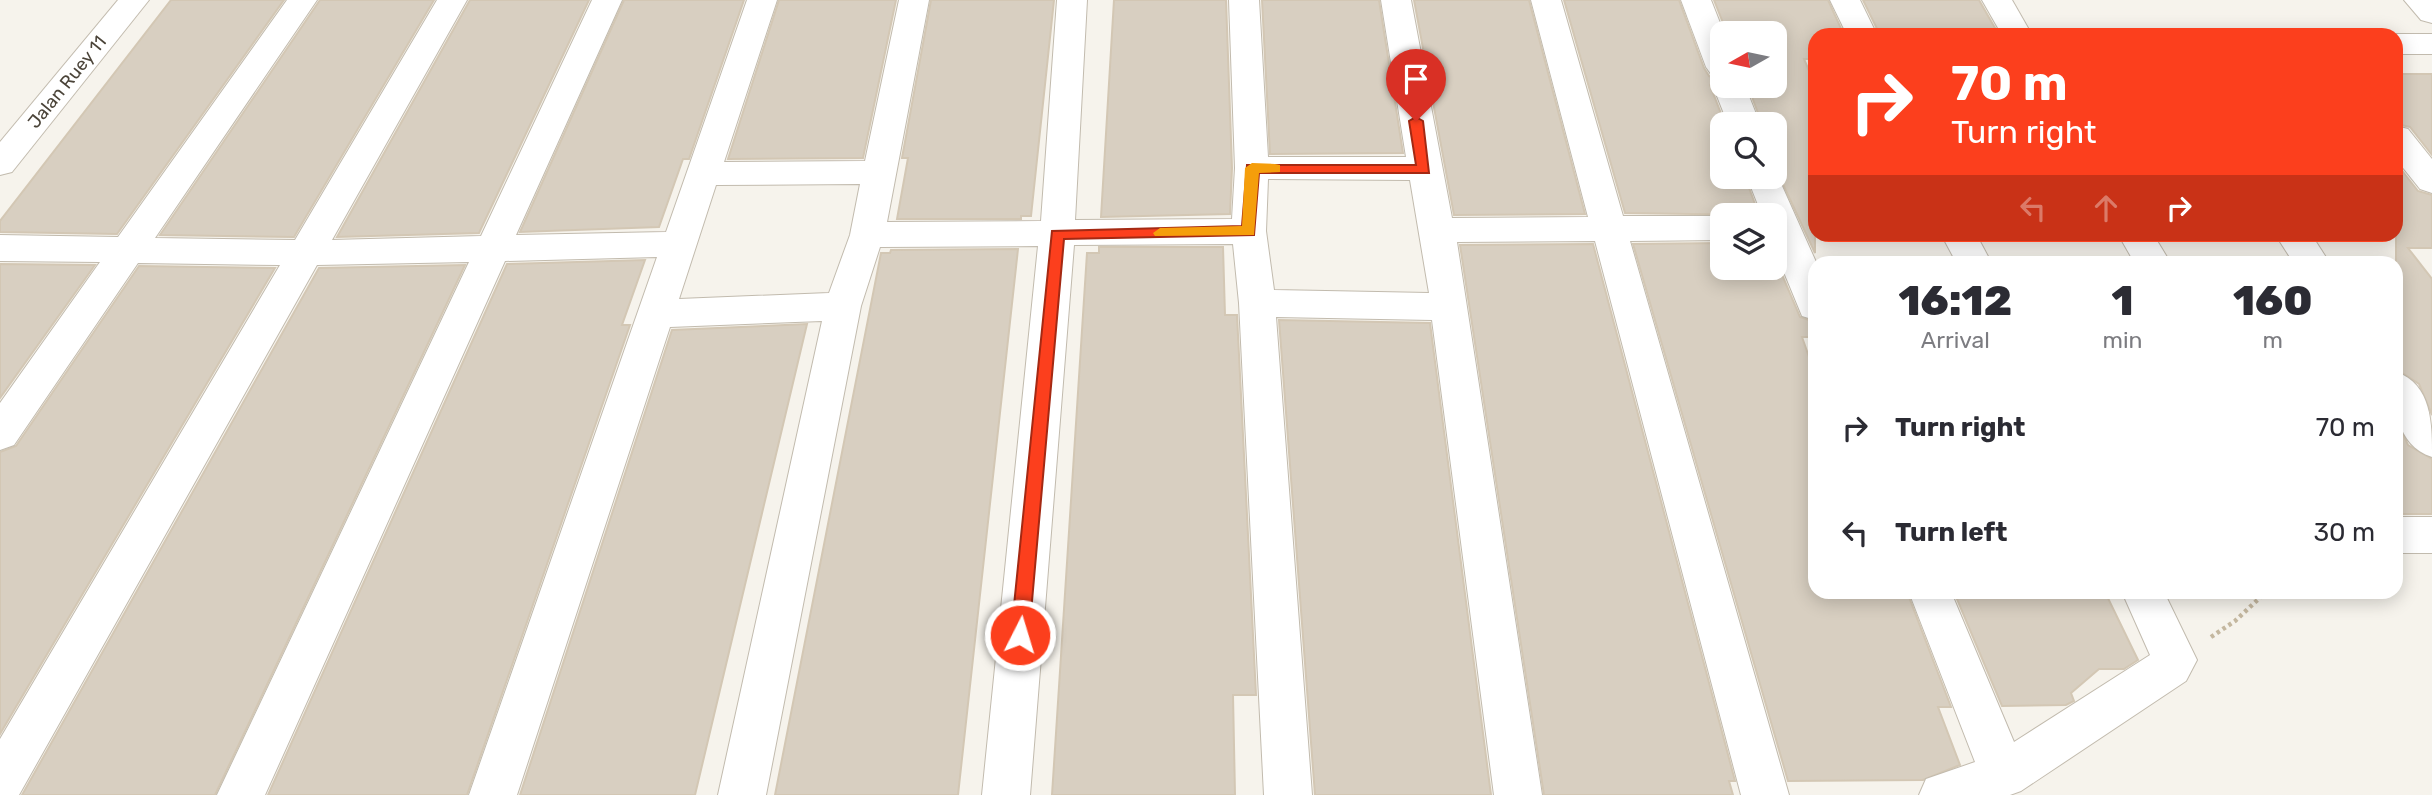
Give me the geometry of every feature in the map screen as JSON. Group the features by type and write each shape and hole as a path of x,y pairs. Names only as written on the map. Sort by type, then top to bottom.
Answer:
{"street":[{"name":"Jalan Ruey 11","path":"0,164 134,0"},
{"path":"0,434 302,0"},
{"path":"0,783 452,0"},
{"path":"241,795 607,0"},
{"path":"493,795 677,244 704,174 762,0"},
{"path":"742,795 842,306 867,235 914,0"},
{"path":"1006,795 1057,234 1072,0"},
{"path":"1244,0 1252,168 1249,231 1257,303 1288,795"},
{"path":"1396,0 1424,169 1438,230 1517,795"},
{"path":"1545,0 1606,229 1765,795"},
{"path":"1696,0 1710,36"},
{"path":"1845,0 1858,28"},
{"path":"1997,0 2013,28"},
{"path":"2419,0 2432,14"},
{"path":"2403,44 2432,44"},
{"path":"2403,146 2432,181"},
{"path":"1252,168 1424,169"},
{"path":"704,174 879,172"},
{"path":"1770,189 1791,227 1808,283"},
{"path":"1438,230 1710,228"},
{"path":"867,235 1249,231"},
{"path":"0,248 130,248 308,253 492,251 677,244"},
{"path":"1257,303 1447,307"},
{"path":"655,314 842,306"},
{"path":"2403,398 2432,441"},
{"path":"2403,535 2432,535"},
{"path":"1933,599 2004,775"},
{"path":"1943,795 2004,775 2160,675 2175,660 2146,599"}],"path":[{"path":"2175,660 2235,621 2259,599"}],"building":[{"path":"171,0 284,0 117,234 0,232 0,221"},
{"path":"320,0 434,0 294,237 160,235"},
{"path":"470,0 589,0 479,233 337,237"},
{"path":"624,0 744,0 689,159 683,159 659,227 520,232"},
{"path":"779,0 896,0 863,158 728,159"},
{"path":"931,0 1054,0 1031,216 1021,216 1021,219 897,219 908,158 902,158"},
{"path":"1114,0 1226,0 1232,168 1230,214 1101,217"},
{"path":"1262,0 1379,0 1403,153 1270,154"},
{"path":"1414,0 1529,0 1585,214 1454,215"},
{"path":"1564,0 1679,0 1704,68 1710,76 1710,98 1715,98 1720,112 1710,112 1710,189 1749,189 1755,203 1710,203 1710,214 1625,213"},
{"path":"1714,0 1828,0 1841,28 1808,28 1808,59 1804,59 1808,68 1808,238 1785,189 1787,112 1758,112 1752,98 1787,98 1787,21 1722,21"},
{"path":"1863,0 1979,0 1995,28 1877,28"},
{"path":"2403,74 2432,74 2432,155 2410,127 2403,126"},
{"path":"2403,172 2418,191 2432,195 2432,248 2408,248 2432,279 2432,415 2419,384 2403,374 2403,256 2396,256 2396,242 2403,242"},
{"path":"1710,243 1710,280 1784,280 1800,317 1808,320 1808,337 1802,337 1808,354 1808,599 1910,599 1951,707 1938,707 1960,765 1923,780 1788,781 1633,244"},
{"path":"1593,244 1735,781 1729,781 1733,795 1544,795 1460,245"},
{"path":"1099,247 1223,247 1225,315 1237,315 1256,695 1233,695 1235,795 1052,795 1087,253 1099,253"},
{"path":"1018,249 958,795 775,795 881,253 890,253 891,250"},
{"path":"645,260 622,325 630,325 467,795 268,795 507,264"},
{"path":"0,264 95,265 0,398"},
{"path":"465,265 215,795 22,795 319,268"},
{"path":"139,266 275,268 0,734 0,452 16,446"},
{"path":"1279,320 1430,323 1491,795 1315,795"},
{"path":"807,324 695,795 520,795 672,330"},
{"path":"2403,434 2408,445 2432,459 2432,514 2403,514"},
{"path":"1957,599 2108,599 2138,660 2124,669 2099,669 2071,693 2074,701 2066,705 2002,706"}],"slow traffic":[{"path":"1160,233 1249,231 1252,168 1275,168"}],"route":[{"path":"1020,635 1057,234 1249,231 1252,168 1424,169 1416,121"}]}
